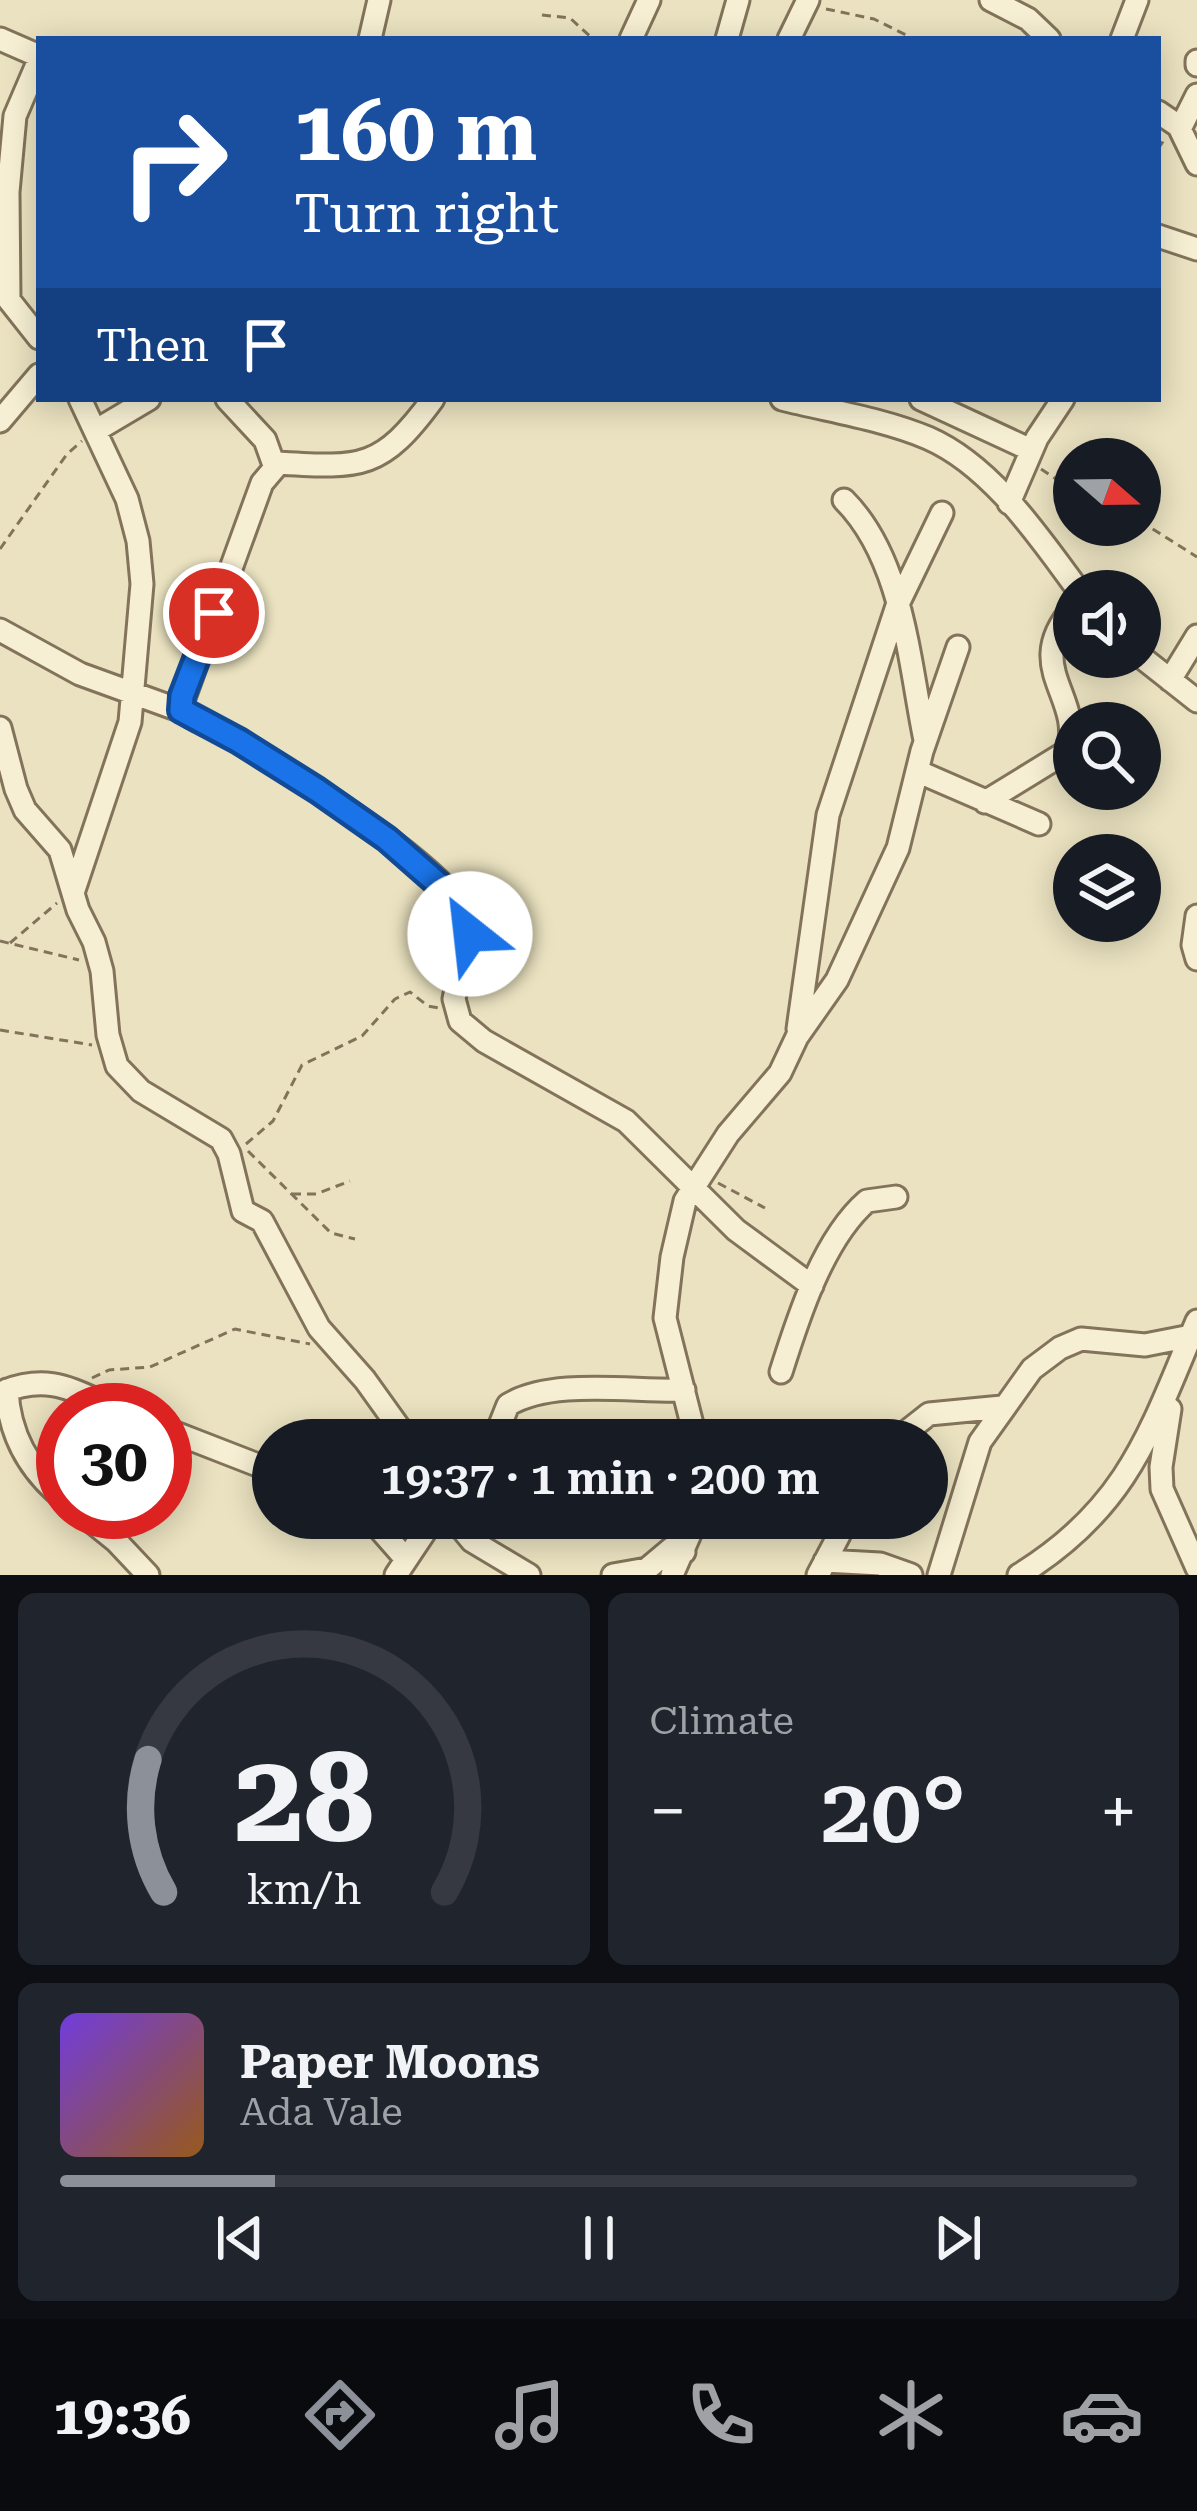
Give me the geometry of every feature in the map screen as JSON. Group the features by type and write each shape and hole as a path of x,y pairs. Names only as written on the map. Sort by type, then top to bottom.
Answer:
{"street":[{"path":"371,36 379,0"},
{"path":"632,36 649,0"},
{"path":"728,36 738,0"},
{"path":"991,0 1028,20 1045,36"},
{"path":"1123,36 1137,0"},
{"path":"790,36 806,3"},
{"path":"0,39 36,57"},
{"path":"36,65 6,146 5,296 36,334"},
{"path":"1197,94 1180,127 1182,140 1197,164"},
{"path":"1161,114 1180,127"},
{"path":"1161,237 1197,249"},
{"path":"0,421 36,379"},
{"path":"75,893 127,733 134,693 141,564 127,499 81,402"},
{"path":"95,431 143,402"},
{"path":"230,402 265,440 274,466"},
{"path":"274,466 361,464 399,438 430,402"},
{"path":"793,402 925,437 952,451 1009,503 1062,570"},
{"path":"927,402 1030,454"},
{"path":"1009,503 1030,454 1062,402"},
{"path":"182,711 182,696 262,483 274,466"},
{"path":"844,500 874,539 897,606 926,741"},
{"path":"797,1037 828,815 897,606 942,513"},
{"path":"0,630 80,674 182,711 239,741 387,839 460,903 470,927 454,1010 464,1025 626,1121 696,1180 736,1230 812,1286"},
{"path":"1170,680 1197,636"},
{"path":"691,1419 665,1318 672,1257 696,1180 780,1073 797,1037 837,980 879,895 898,848 917,771 958,647"},
{"path":"1161,673 1197,701"},
{"path":"985,802 1065,754 1070,746 1071,729 1054,678"},
{"path":"1,737 20,800 60,850 102,971 111,1050 121,1072 131,1083 221,1138 243,1211 262,1221 335,1350 365,1380 393,1419"},
{"path":"917,771 1039,824"},
{"path":"1197,916 1193,935 1197,958"},
{"path":"781,1372 812,1286 860,1207 874,1198 896,1197"},
{"path":"1019,1575 1070,1540 1114,1493 1150,1435 1194,1329"},
{"path":"939,1575 980,1442 1032,1369 1072,1342 1101,1338 1145,1345 1194,1329"},
{"path":"1173,1373 1162,1489 1197,1568"},
{"path":"36,1384 4,1391 10,1425 36,1468"},
{"path":"503,1419 508,1406 524,1397 579,1389 684,1390"},
{"path":"922,1419 928,1414 1002,1407"},
{"path":"192,1440 252,1463"},
{"path":"0,1449 32,1464"},
{"path":"114,1539 148,1575"},
{"path":"383,1539 401,1567 420,1539"},
{"path":"470,1539 529,1575"},
{"path":"673,1575 689,1539"},
{"path":"821,1568 837,1539"},
{"path":"613,1575 647,1569 673,1548 683,1552"},
{"path":"821,1568 868,1562 910,1575"}],"path":[{"path":"806,3 874,19 908,36"},
{"path":"542,14 570,18 590,36"},
{"path":"0,549 67,454 95,431"},
{"path":"1030,454 1053,479"},
{"path":"1161,534 1197,557"},
{"path":"10,944 35,926 44,911 75,893"},
{"path":"0,941 102,971"},
{"path":"355,1239 331,1233 243,1145 260,1136 273,1120 302,1065 362,1036 406,992 428,1006 454,1010"},
{"path":"0,1030 111,1050"},
{"path":"696,1180 765,1208"},
{"path":"290,1194 316,1193 350,1181"},
{"path":"89,1383 101,1372 150,1366 235,1329 335,1350"}],"route":[{"path":"214,613 181,710 239,741 387,839 460,903 468,916 470,934"}]}
